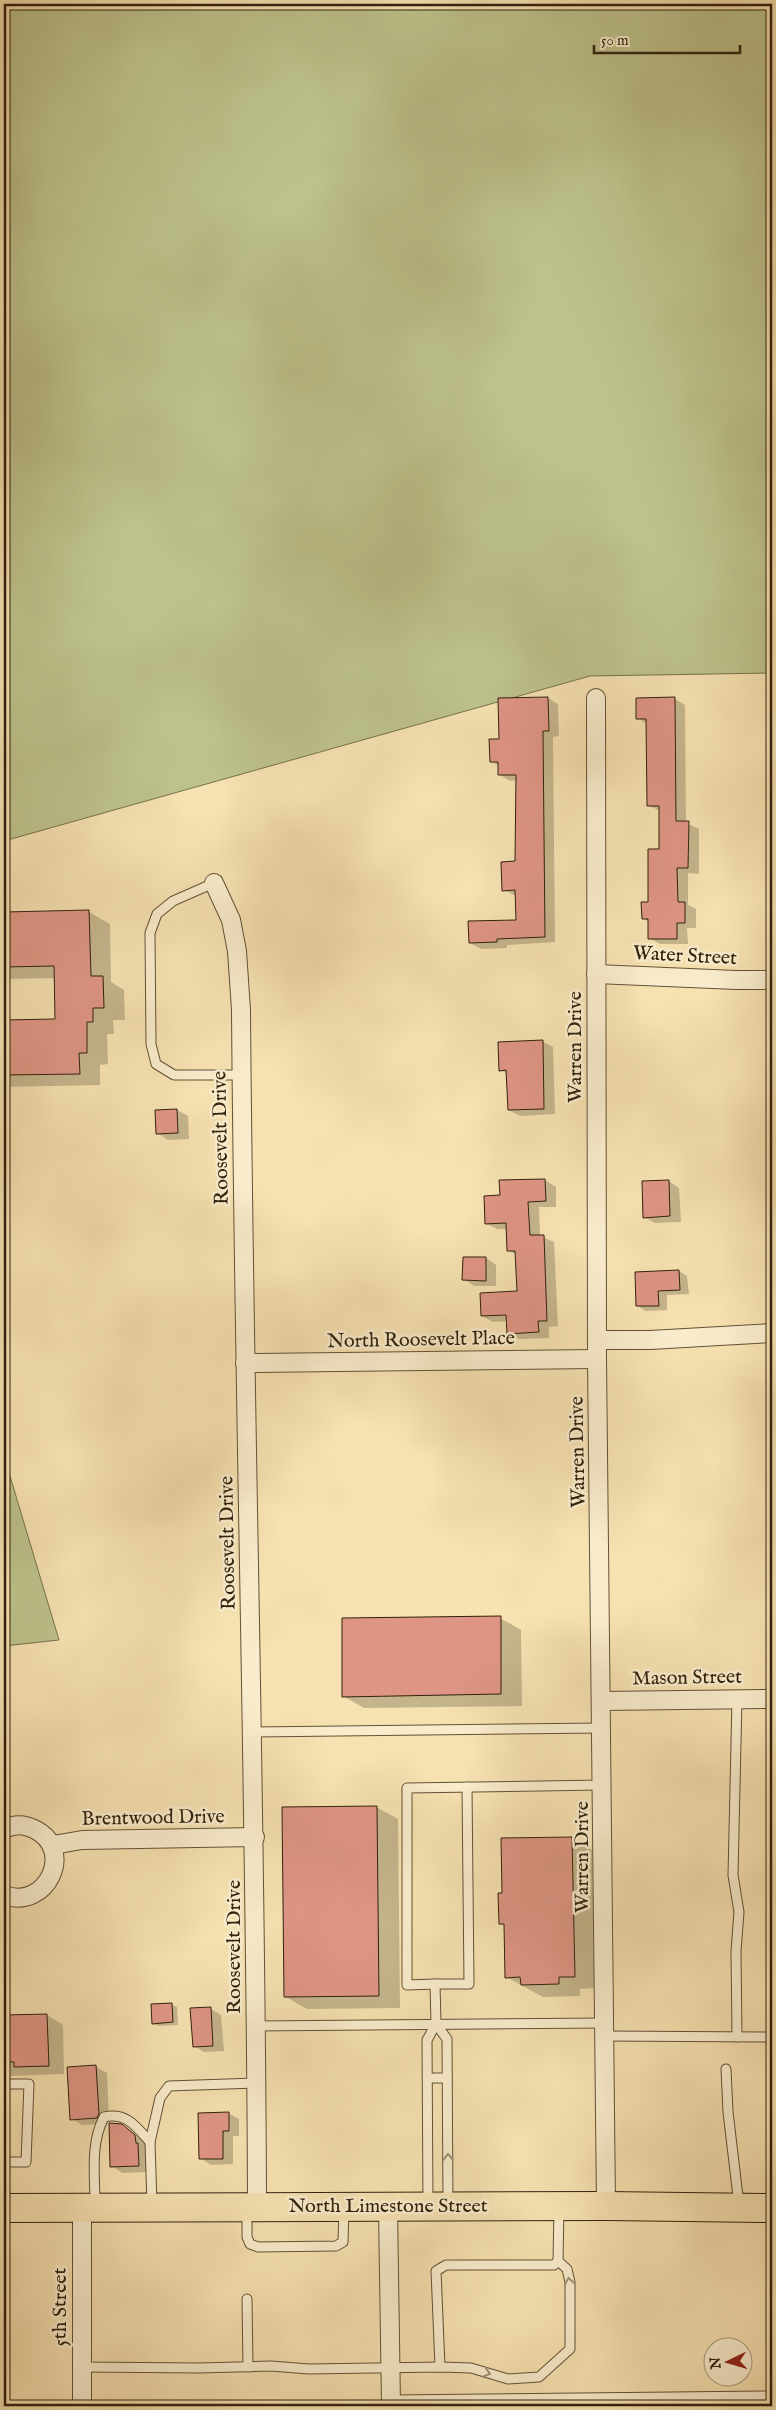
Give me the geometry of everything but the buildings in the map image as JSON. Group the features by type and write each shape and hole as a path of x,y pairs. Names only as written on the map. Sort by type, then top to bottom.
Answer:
{"main road":[{"name":"North Limestone Street","path":"4,2208 606,2206 772,2208"}],"street":[{"name":"Warren Drive","path":"596,698 597,1359 606,2206"},
{"name":"Roosevelt Drive","path":"214,883 231,920 237,951 241,1010 245,1363 255,1838 256,2084 252,2206"},
{"name":"Water Street","path":"596,974 772,980"},
{"path":"597,1340 650,1340 772,1334"},
{"name":"North Roosevelt Place","path":"245,1363 597,1359"},
{"name":"Mason Street","path":"602,1701 772,1699"},
{"path":"4,1829 18,1824 39,1831 53,1845 54,1867 46,1884 37,1892 25,1898 12,1898 4,1895"},
{"name":"Brentwood Drive","path":"53,1845 82,1840 255,1838"},
{"path":"388,2206 390,2403"},
{"name":"5th Street","path":"82,2406 81,2367 89,2208"}],"lane":[{"path":"214,883 173,901 157,914 150,933 151,1044 156,1064 174,1075 242,1075"},
{"path":"737,1699 734,1875 739,1912 736,1952 737,2037"},
{"path":"253,1732 602,1728"},
{"path":"468,1787 469,1984 407,1985 407,1788 468,1787 603,1785"},
{"path":"435,1984 436,2024 427,2040 428,2078 438,2206"},
{"path":"256,2026 436,2024 605,2029 737,2037 772,2036"},
{"path":"436,2024 447,2039 447,2078 438,2206"},
{"path":"726,2069 728,2112 740,2208"},
{"path":"428,2078 447,2078"},
{"path":"4,2084 29,2084 26,2162 4,2162"},
{"path":"152,2208 150,2142 160,2098 169,2086 256,2084"},
{"path":"89,2208 94,2145 98,2128 104,2117 114,2115 125,2117 150,2142"},
{"path":"252,2206 247,2237 250,2244 258,2247 336,2246 343,2242 344,2206"},
{"path":"440,2367 436,2271 441,2266 554,2265 558,2261 559,2206"},
{"path":"81,2367 271,2366 309,2369 440,2367 471,2368 508,2379 539,2377 570,2349 570,2282 567,2269 558,2261"},
{"path":"247,2299 248,2367"},
{"path":"390,2403 772,2396"}],"green space":[{"path":"4,4 772,4 772,673 590,676 4,841"},
{"path":"4,1456 59,1640 4,1646"}]}
